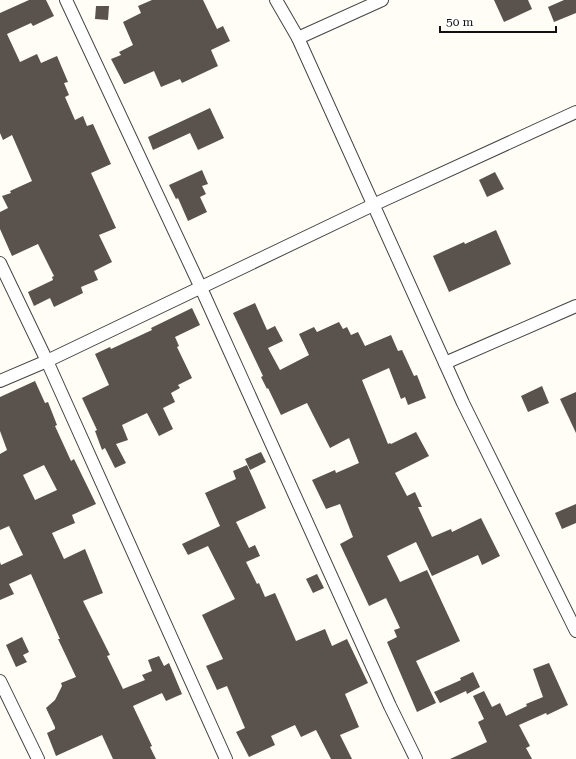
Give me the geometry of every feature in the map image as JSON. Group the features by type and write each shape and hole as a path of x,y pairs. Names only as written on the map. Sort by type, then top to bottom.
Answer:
{"street":[{"path":"66,0 201,288 384,692 412,758"},
{"path":"276,0 298,38 463,403 576,631"},
{"path":"298,38 382,0"},
{"path":"0,381 47,361 373,205 576,112"},
{"path":"0,263 47,361 226,759"},
{"path":"445,363 576,306"},
{"path":"0,681 38,759"}],"building":[{"path":"29,0 46,0 54,16 33,26 31,23 7,34 20,62 37,54 41,63 57,56 68,82 64,83 69,95 65,97 75,120 83,116 87,126 93,124 111,164 91,173 116,228 99,235 112,262 94,271 98,280 81,287 83,293 54,307 50,298 34,306 28,292 53,280 52,277 54,276 38,244 12,256 0,229 0,212 8,208 2,196 11,193 10,191 32,181 12,135 3,140 0,133 0,13"},
{"path":"152,0 203,0 217,29 223,26 230,41 211,50 218,66 182,83 180,79 161,87 154,71 124,84 111,59 121,55 119,52 133,45 123,22 141,13 138,6"},
{"path":"494,0 528,0 532,9 504,22"},
{"path":"564,0 576,0 576,13 554,22 548,7"},
{"path":"96,6 109,6 108,20 95,19"},
{"path":"210,108 224,138 198,150 190,133 153,150 148,137"},
{"path":"202,170 208,184 202,186 206,194 200,197 207,212 188,221 178,198 176,199 169,185"},
{"path":"495,172 504,189 487,197 479,180"},
{"path":"496,230 511,264 449,292 433,256"},
{"path":"255,303 267,330 275,326 283,341 268,348 280,370 309,355 299,334 314,327 317,332 339,322 343,329 347,327 351,335 358,332 365,346 391,335 398,351 402,350 414,376 417,375 426,398 408,405 405,397 401,399 389,368 362,380 388,444 416,432 429,456 395,473 407,496 415,492 422,507 418,507 432,537 451,529 452,532 481,518 500,556 482,565 478,555 432,576 416,542 387,556 400,582 427,570 460,641 416,661 436,703 417,712 387,642 397,637 394,630 400,628 386,598 369,606 340,544 353,537 340,504 326,509 312,480 335,470 336,473 359,463 349,438 330,448 307,403 281,415 261,377 263,376 233,313"},
{"path":"192,308 200,325 175,337 179,346 177,347 192,378 178,385 180,388 171,393 175,402 163,408 173,429 159,436 147,413 122,425 128,440 116,444 126,463 115,468 105,448 102,450 95,431 97,430 82,398 109,385 95,354 110,347 111,349 152,330 151,328"},
{"path":"35,381 45,403 48,402 57,425 55,426 71,461 74,459 96,504 72,515 75,523 52,533 64,559 85,549 103,593 83,601 110,655 107,656 123,689 145,680 142,675 152,671 148,660 159,656 164,666 169,663 182,694 166,701 162,693 133,706 152,746 150,747 156,759 113,759 102,735 56,756 47,733 55,729 55,727 46,708 55,700 62,686 61,683 76,677 58,639 60,639 31,574 9,584 14,594 0,600 0,562 1,565 23,555 9,526 0,530 0,454 7,450 0,431 0,397","holes":["44,465 57,490 35,500 23,475"]},
{"path":"542,386 549,403 528,412 521,396"},
{"path":"576,392 576,433 560,399"},
{"path":"261,452 266,462 250,470 245,459"},
{"path":"247,465 266,508 236,522 249,548 255,545 260,556 246,562 257,584 259,583 265,597 275,593 296,641 325,629 332,646 347,639 368,683 345,694 359,727 340,735 352,759 331,759 316,730 301,737 295,725 271,736 275,745 249,757 236,732 245,728 227,686 217,690 206,666 223,659 202,615 235,599 208,546 188,555 182,544 220,526 205,493 236,479 233,471"},
{"path":"576,504 576,523 562,529 555,513"},
{"path":"317,574 324,588 313,593 306,579"},
{"path":"22,637 29,652 23,655 27,662 16,667 6,645"},
{"path":"549,663 568,705 547,715 546,713 519,725 530,746 526,748 532,759 450,759 487,742 478,722 484,719 473,696 484,691 492,707 500,703 506,716 527,706 526,704 543,697 533,669"},
{"path":"473,672 480,687 467,694 466,691 440,703 434,692 461,680 460,678"}]}
